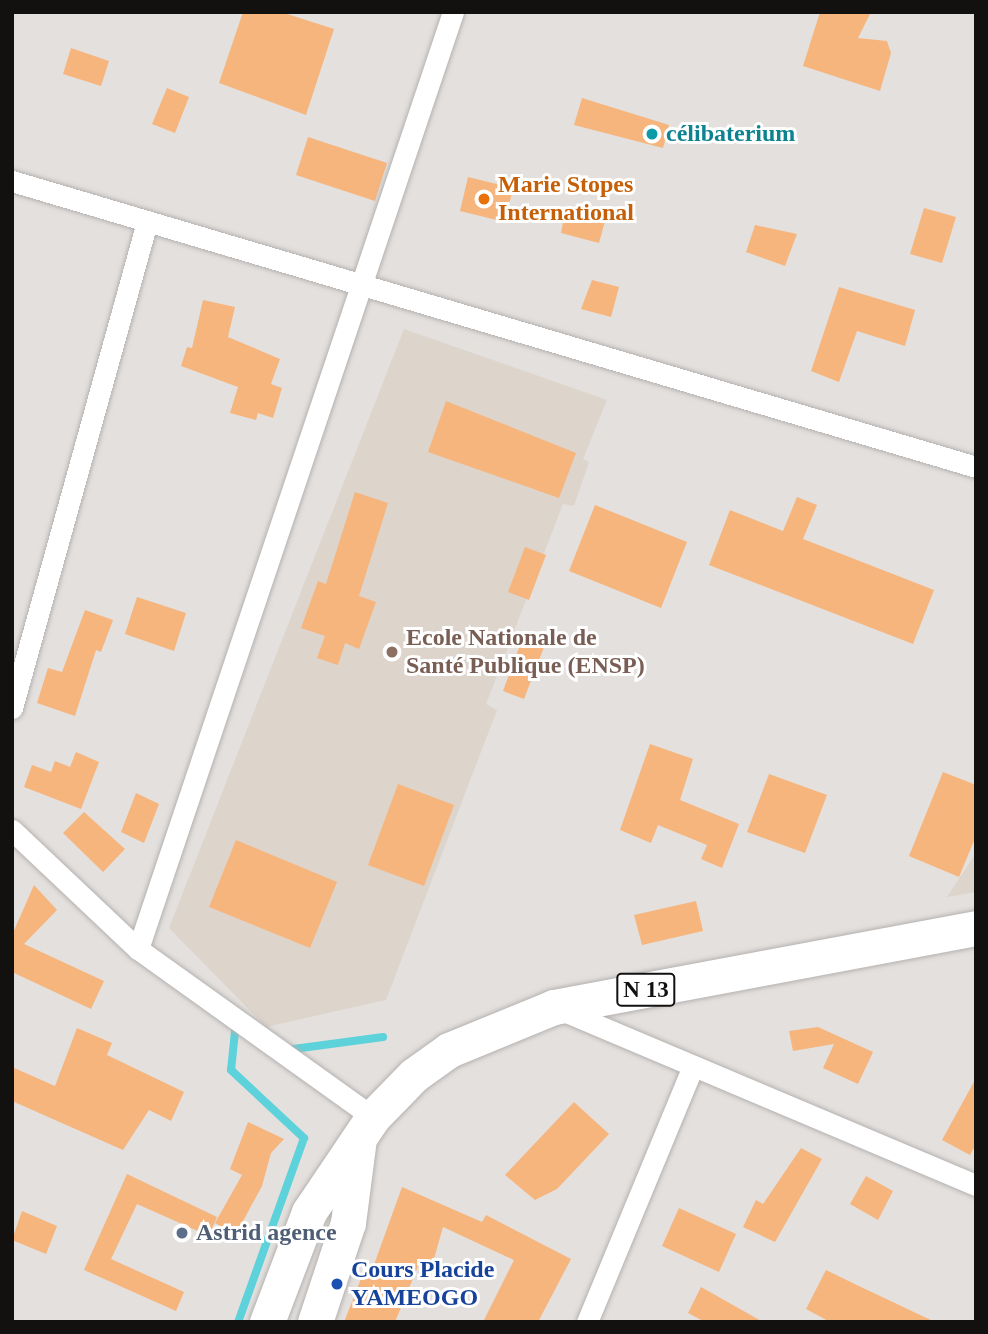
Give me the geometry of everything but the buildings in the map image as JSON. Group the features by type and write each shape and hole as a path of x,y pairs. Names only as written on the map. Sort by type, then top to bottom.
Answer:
{"main road":[{"name":"N 13","path":"267,1322 309,1212 366,1128 414,1075 449,1050 554,1007 976,928"},
{"path":"315,1322 348,1223 366,1128"}],"street":[{"path":"138,949 453,12"},
{"path":"12,181 976,467"},
{"path":"12,708 147,222"},
{"path":"12,830 138,949 366,1128"},
{"path":"554,1007 976,1185"},
{"path":"596,1319 692,1066"}],"shaded area":[{"name":"Ecole Nationale de Santé Publique (ENSP)","path":"404,329 607,400 583,459 589,462 574,506 563,504 486,704 497,710 386,1000 266,1027 169,928"},
{"path":"976,853 976,892 947,897"}],"waterway":[{"path":"236,1022 231,1070 304,1138 238,1322"},
{"path":"286,1050 383,1037"}],"place":[{"name":"célibaterium","path":"652,134"},
{"name":"Marie Stopes International","path":"484,199"},
{"name":"Ecole Nationale de Santé Publique (ENSP)","path":"392,652"},
{"name":"Astrid agence","path":"182,1233"},
{"name":"Cours Placide YAMEOGO","path":"337,1284"}]}
